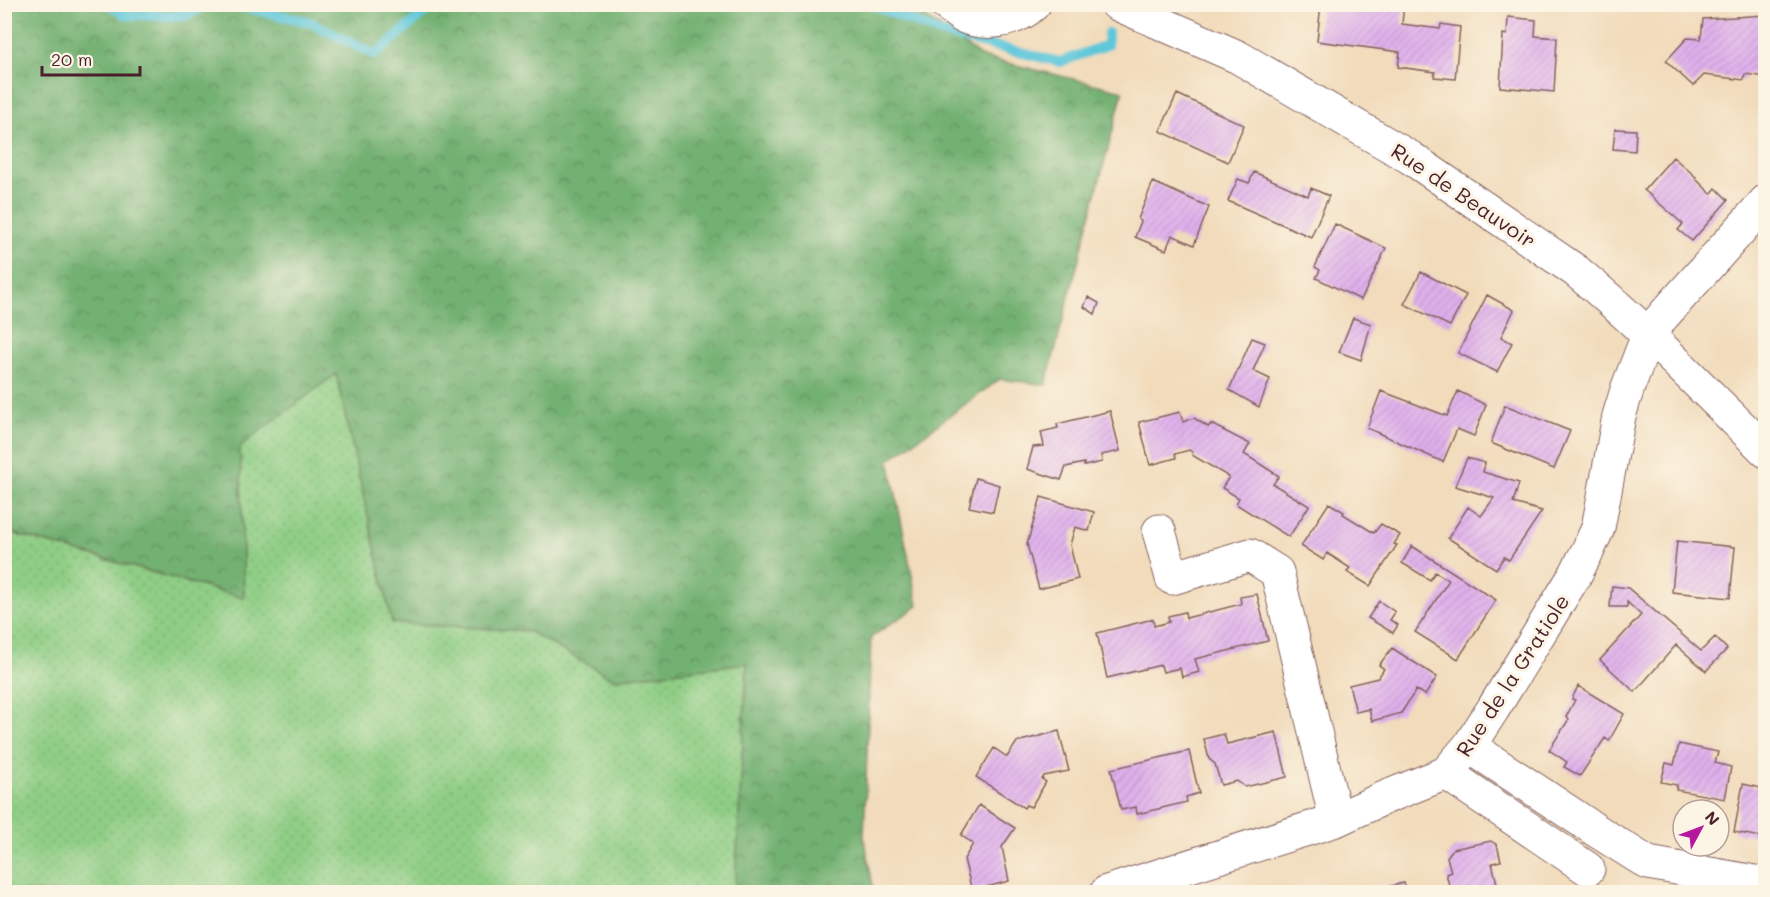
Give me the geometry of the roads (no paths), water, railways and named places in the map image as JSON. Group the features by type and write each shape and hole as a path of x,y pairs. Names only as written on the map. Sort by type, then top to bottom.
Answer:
{"street":[{"path":"946,4 961,15 983,21 1006,20 1027,11 1034,4"},
{"name":"Rue de Beauvoir","path":"1117,4 1238,57 1411,158 1576,271 1648,335 1766,451"},
{"name":"Rue de la Gratiole","path":"1107,892 1336,820 1446,773 1469,746 1575,575 1598,528 1619,416 1648,335 1766,201"},
{"path":"1159,531 1172,578 1250,555 1277,572 1336,820"},
{"path":"1469,746 1648,863 1766,884"},
{"path":"1446,773 1585,881 1597,831"}],"waterway":[{"path":"108,4 126,15 185,16 207,4"},
{"path":"230,4 310,22 375,55 435,4"},
{"path":"871,4 940,33 1060,62 1107,45 1108,33"}]}
